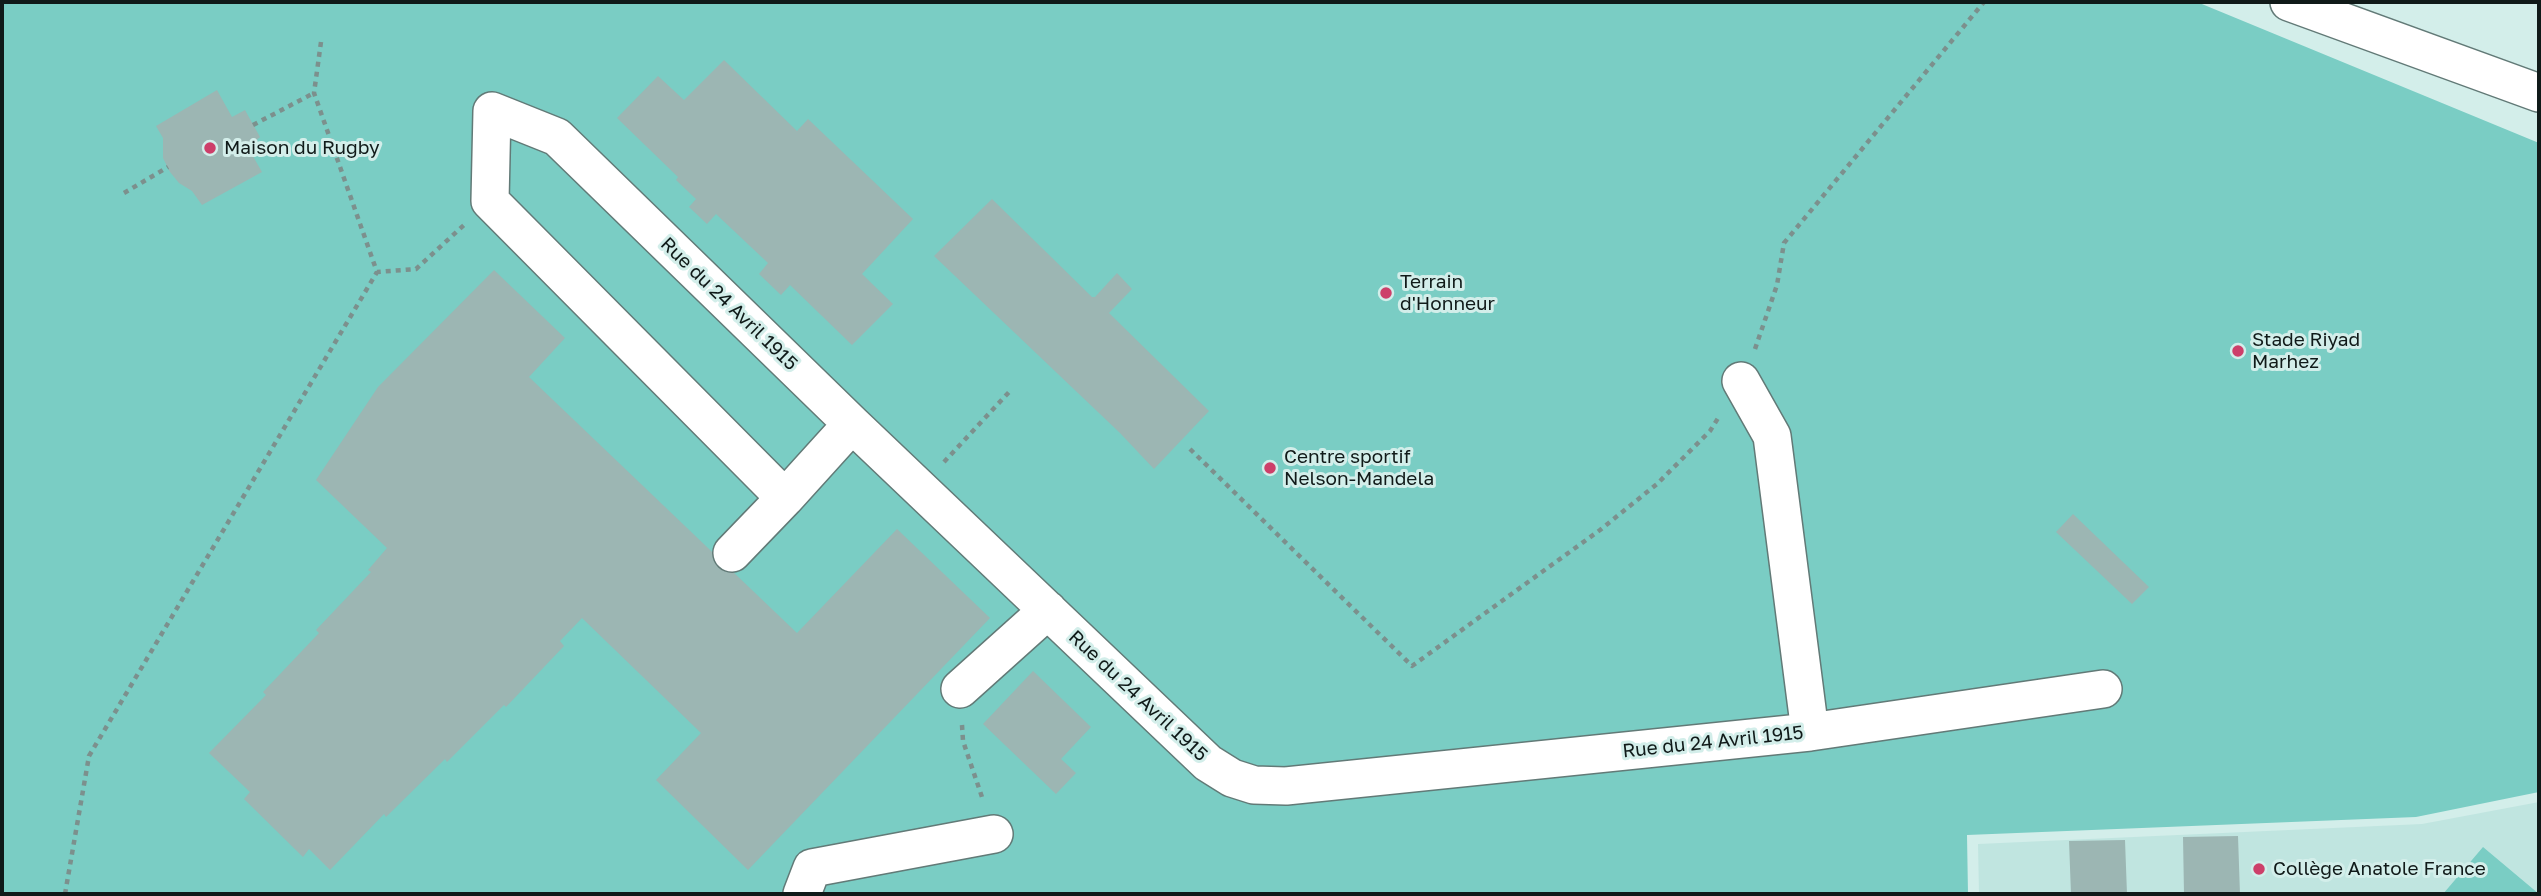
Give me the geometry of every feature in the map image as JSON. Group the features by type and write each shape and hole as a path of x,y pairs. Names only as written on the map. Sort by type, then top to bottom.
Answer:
{"lane":[{"path":"2289,2 2539,93"},
{"name":"Rue du 24 Avril 1915","path":"490,201 492,111 557,137 852,424 1208,763 1232,778 1254,785 1286,786 1810,732 2103,688"},
{"path":"490,201 785,498"},
{"path":"1741,381 1772,436 1810,732"},
{"path":"732,553 852,424"},
{"path":"960,689 1048,610"},
{"path":"802,894 812,868 995,834"}],"path":[{"path":"1190,449 1412,666 1600,530 1657,484 1710,430 1741,381 1763,329 1777,285 1784,243 1984,2"},
{"path":"321,42 314,93 377,272"},
{"path":"253,125 314,93"},
{"path":"124,193 168,167"},
{"path":"377,272 416,269 490,201"},
{"path":"65,894 89,756 377,272"},
{"path":"919,488 1010,391"},
{"path":"960,689 963,741 995,834"}],"shaded area":[{"name":"Centre sportif Nelson-Mandela","path":"2,2 2197,2 2539,143 2539,792 2416,817 1967,835 1968,894 2,894"},
{"name":"Collège Anatole France","path":"2539,802 2539,894 1979,894 1978,844 2422,824"},
{"path":"2483,847 2539,894 2443,894"}],"building":[{"path":"724,60 797,131 808,119 913,219 862,274 893,304 852,345 790,285 781,295 759,274 768,263 716,214 707,224 689,207 696,199 676,180 678,177 617,118 658,76 684,100"},
{"name":"Maison du Rugby","path":"217,90 232,117 245,110 260,137 251,145 250,151 262,172 202,205 192,191 179,183 170,172 163,158 163,138 156,126"},
{"path":"992,199 1092,297 1117,273 1132,289 1109,313 1209,411 1154,469 1120,433 934,256"},
{"path":"494,270 565,338 529,377 797,633 897,529 990,618 748,870 656,780 701,733 582,618 560,641 564,646 506,707 504,705 447,762 445,759 386,817 384,814 330,870 309,849 303,857 244,799 250,792 209,753 266,695 263,692 319,633 316,630 371,572 368,570 387,548 316,480 378,387"},
{"path":"2073,514 2149,587 2132,604 2056,532"},
{"path":"1033,671 1091,727 1061,759 1076,773 1056,794 983,724"},
{"path":"2238,836 2240,894 2184,894 2183,837"},
{"path":"2125,840 2127,894 2071,894 2069,841"}],"place":[{"name":"Maison du Rugby","path":"210,148"},
{"name":"Terrain d'Honneur","path":"1386,293"},
{"name":"Stade Riyad Marhez","path":"2238,351"},
{"name":"Centre sportif Nelson-Mandela","path":"1270,468"},
{"name":"Collège Anatole France","path":"2259,869"}]}
